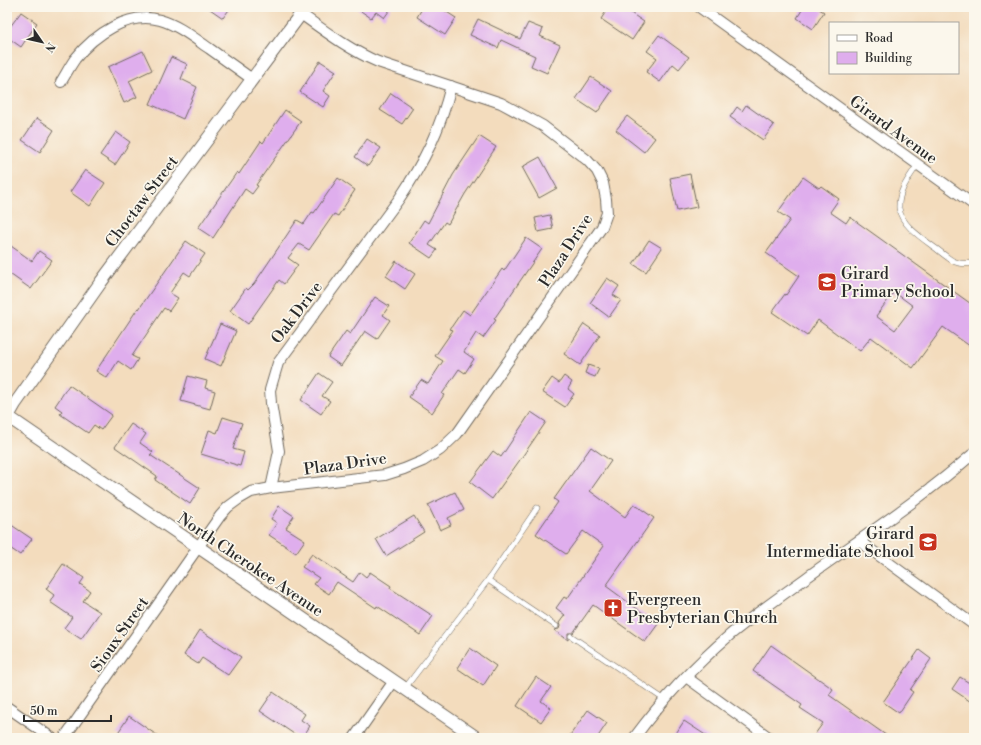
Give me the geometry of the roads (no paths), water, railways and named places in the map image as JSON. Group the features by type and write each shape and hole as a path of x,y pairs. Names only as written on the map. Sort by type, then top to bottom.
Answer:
{"street":[{"name":"Girard Avenue","path":"699,7 974,205"},
{"name":"Choctaw Street","path":"7,417 14,404 102,282 304,11"},
{"name":"Plaza Drive","path":"270,488 385,475 423,461 440,450 457,434 602,227 606,213 606,198 603,183 597,171 587,160 543,126 501,103 378,62 363,55 346,46 304,11"},
{"path":"61,82 75,60 86,47 104,33 120,24 138,19 159,20 175,26 252,79"},
{"name":"Oak Drive","path":"270,488 279,451 270,390 278,362 399,199 415,175 437,132 445,110 451,86"},
{"name":"North Cherokee Avenue","path":"7,417 477,738"},
{"path":"634,738 665,700 712,651 761,610 929,491 974,453"},
{"path":"199,547 228,507 239,498 251,492 270,488"},
{"path":"859,542 974,626"},
{"name":"Sioux Street","path":"64,738 199,547"},
{"path":"686,677 767,737"},
{"path":"354,738 394,681"},
{"path":"7,706 52,738"}],"lane":[{"path":"918,164 903,188 899,199 899,210 905,221 912,231 953,261 965,264 974,263"},
{"path":"404,689 488,580 537,508"},
{"path":"488,580 556,626"},
{"path":"571,636 665,700"}],"place":[{"name":"Girard Primary School","path":"827,282"},
{"name":"Girard Intermediate School","path":"928,542"},
{"name":"Evergreen Presbyterian Church","path":"613,608"}]}
